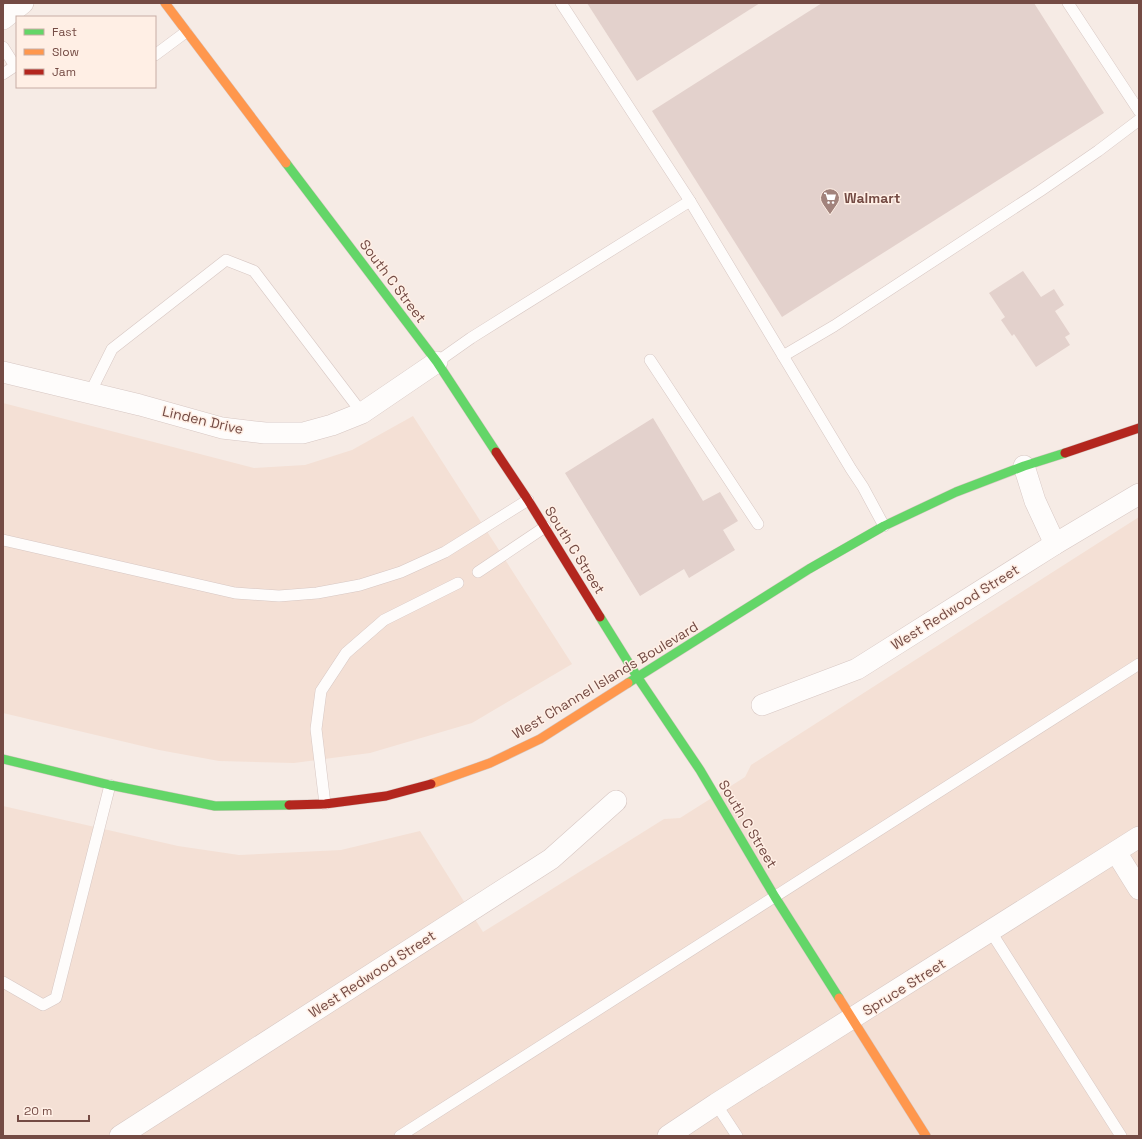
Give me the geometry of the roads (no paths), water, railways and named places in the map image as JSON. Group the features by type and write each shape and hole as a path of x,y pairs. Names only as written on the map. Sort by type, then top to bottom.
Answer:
{"street":[{"path":"3,19 23,3"},
{"name":"South C Street","path":"165,3 437,362 528,500 638,678 700,770 775,897 926,1136"},
{"name":"Linden Drive","path":"3,372 140,404 222,428 265,433 303,433 332,426 362,413 437,362"},
{"name":"West Channel Islands Boulevard","path":"3,759 110,785 216,806 325,804 386,796 439,782 490,763 540,739 809,569 884,526 956,492 1024,466 1139,428"},
{"path":"1024,466 1035,501 1055,544"},
{"name":"West Redwood Street","path":"762,705 857,669 1055,544 1139,494"},
{"name":"West Redwood Street","path":"120,1136 551,859 616,801"},
{"name":"Spruce Street","path":"668,1136 716,1104 1139,838"},
{"path":"1116,852 1139,888"}],"lane":[{"path":"561,3 690,201 863,487 884,526"},
{"path":"1068,3 1139,111"},
{"path":"156,54 186,32"},
{"path":"3,47 16,66 3,74"},
{"path":"783,356 834,326 1033,195 1098,151 1139,120"},
{"path":"437,362 471,338 690,201"},
{"path":"90,393 112,349 226,260 254,270 362,413"},
{"path":"650,360 758,524"},
{"path":"3,540 235,593 279,596 360,585 401,572 445,552 528,500"},
{"path":"478,572 545,527"},
{"path":"325,804 316,728 322,691 346,653 384,620 458,583"},
{"path":"400,1136 1139,664"},
{"path":"3,982 43,1005 56,998 110,785"},
{"path":"991,932 1121,1136"},
{"path":"716,1104 737,1136"}],"place":[{"name":"Walmart","path":"830,215"}]}
